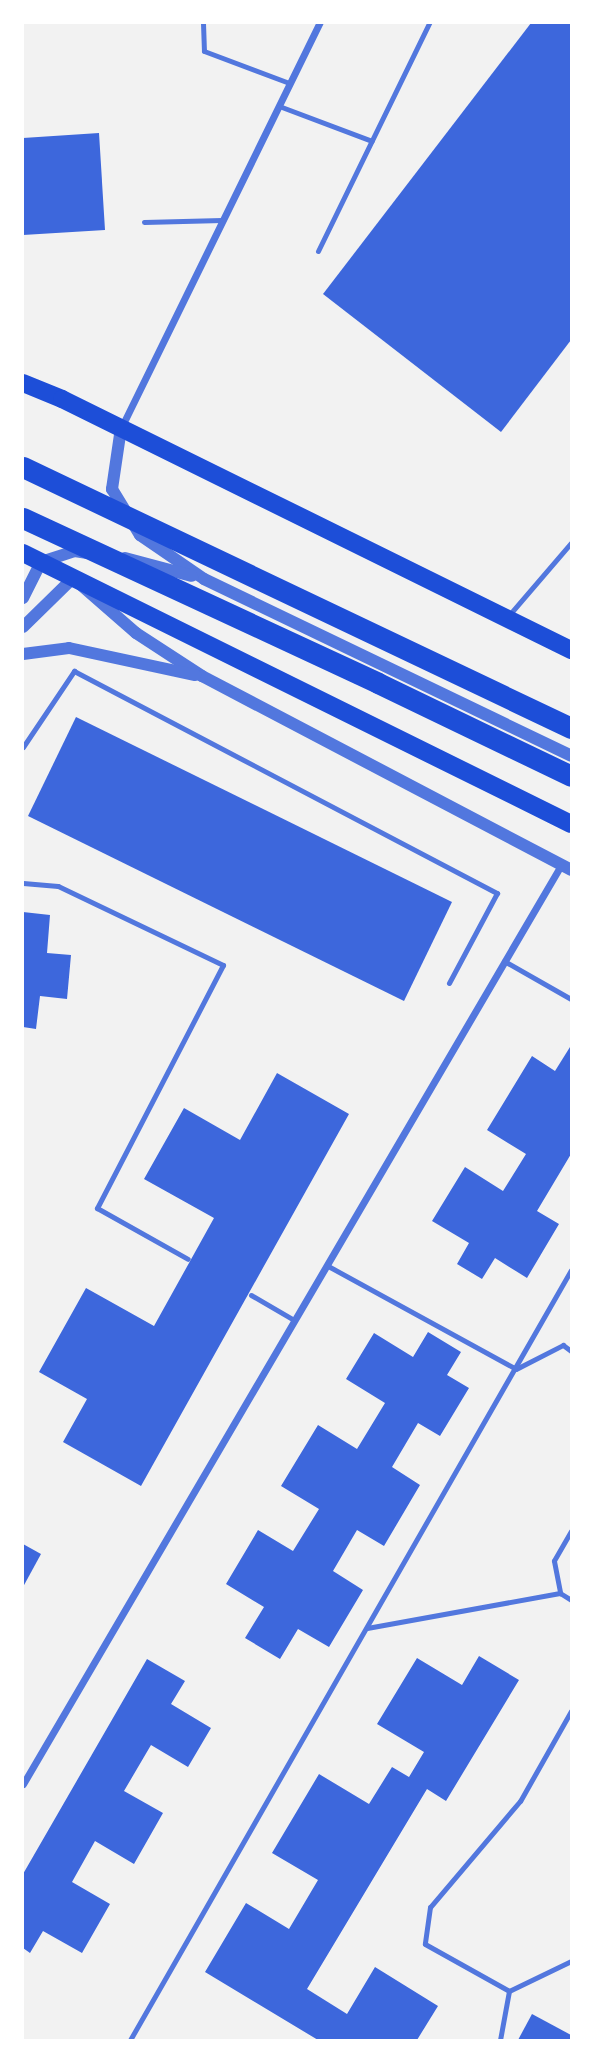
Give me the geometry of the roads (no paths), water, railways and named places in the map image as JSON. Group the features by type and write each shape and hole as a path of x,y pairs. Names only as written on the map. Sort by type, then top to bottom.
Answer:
{"highway":[{"path":"23,467 571,728"},
{"path":"23,518 354,671 571,776"}],"main road":[{"path":"23,383 121,428 571,650"},
{"path":"23,553 571,824"}],"street":[{"path":"319,23 121,428 112,489 140,536 204,579 571,755"},
{"path":"23,598 41,562 75,551 132,558 204,579"},
{"path":"23,627 73,578 136,633 202,676 566,867 504,961 23,1784"},
{"path":"23,654 69,648 202,676"}],"lane":[{"path":"203,23 204,51 289,83"},
{"path":"318,251 429,23"},
{"path":"279,106 372,141"},
{"path":"144,222 222,220"},
{"path":"507,617 571,543"},
{"path":"23,747 74,671 498,893 449,983"},
{"path":"23,883 58,886 223,965 97,1208 188,1259"},
{"path":"504,961 571,999"},
{"path":"328,1266 516,1368"},
{"path":"130,2040 571,1270"},
{"path":"250,1295 295,1320"},
{"path":"516,1368 563,1345 571,1351"},
{"path":"560,1593 554,1561 571,1531"},
{"path":"367,1628 560,1593 571,1600"},
{"path":"509,1991 425,1944 430,1906 520,1801 571,1711"},
{"path":"509,1991 571,1961"},
{"path":"500,2040 509,1991"}]}
